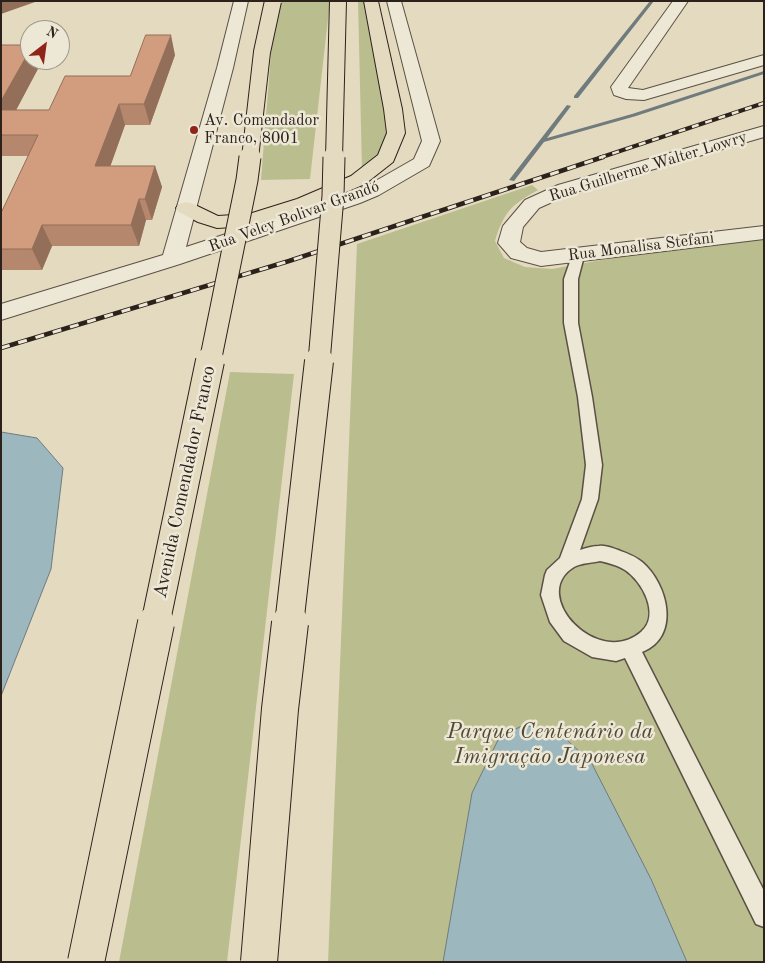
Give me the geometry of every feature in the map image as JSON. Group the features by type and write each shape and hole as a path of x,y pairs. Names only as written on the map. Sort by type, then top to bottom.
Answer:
{"highway":[{"name":"Avenida Comendador Franco","path":"86,962 248,180 262,52 273,1"},
{"path":"259,962 280,709 318,370 334,196 338,1"},
{"path":"186,208 217,222 251,220 304,203 358,180 386,158 396,133 393,109 371,1"}],"street":[{"path":"172,260 225,68 240,1"},
{"name":"Rua Velcy Bolivar Grandó","path":"1,312 172,260 359,196 400,176 422,162 431,141 394,1"},
{"path":"681,1 619,87 620,91 626,94 644,95 764,60"},
{"name":"Rua Guilherme Walter Lowry","path":"519,253 509,243 513,226 532,204 565,189 764,131"},
{"path":"180,228 189,237 209,247"},
{"name":"Rua Monalisa Stefani","path":"519,253 540,259 578,256 764,232"}],"lane":[{"path":"568,560 590,499 594,465 586,397 571,323 571,279 578,256"},
{"path":"600,553 618,557 635,566 648,580 656,596 659,612 655,628 644,641 630,649 613,652 595,648 578,641 564,629 554,615 550,599 550,584 556,570 568,560 583,554 600,553"},
{"path":"630,649 764,916"}],"green space":[{"path":"280,1 330,1 310,179 261,180 271,53"},
{"path":"358,1 364,1 388,126 388,151 362,170"},
{"name":"Parque Centenário da Imigração Japonesa","path":"532,185 538,190 521,200 510,210 505,216 495,241 504,258 525,267 552,269 629,255 764,239 764,962 328,962 357,244"},
{"path":"230,372 294,374 227,962 119,962"}],"water":[{"path":"1,432 37,438 63,468 51,569 1,696"},
{"path":"524,725 558,732 591,762 651,879 687,962 443,962 472,793 499,738"}],"building":[{"path":"146,35 171,35 144,104 119,104 95,166 155,166 145,199 139,199 131,225 42,225 32,249 1,249 1,213 38,135 1,135 1,110 49,110 65,76 130,76"},
{"path":"1,45 20,45 20,68 1,101"}],"waterway":[{"path":"576,97 652,1"},
{"path":"543,141 634,115 764,72"},
{"path":"512,180 569,106"}],"railway":[{"path":"599,158 764,103"},
{"path":"1,348 289,261 603,157"}],"place":[{"name":"Av. Comendador Franco, 8001","path":"194,130"}]}
